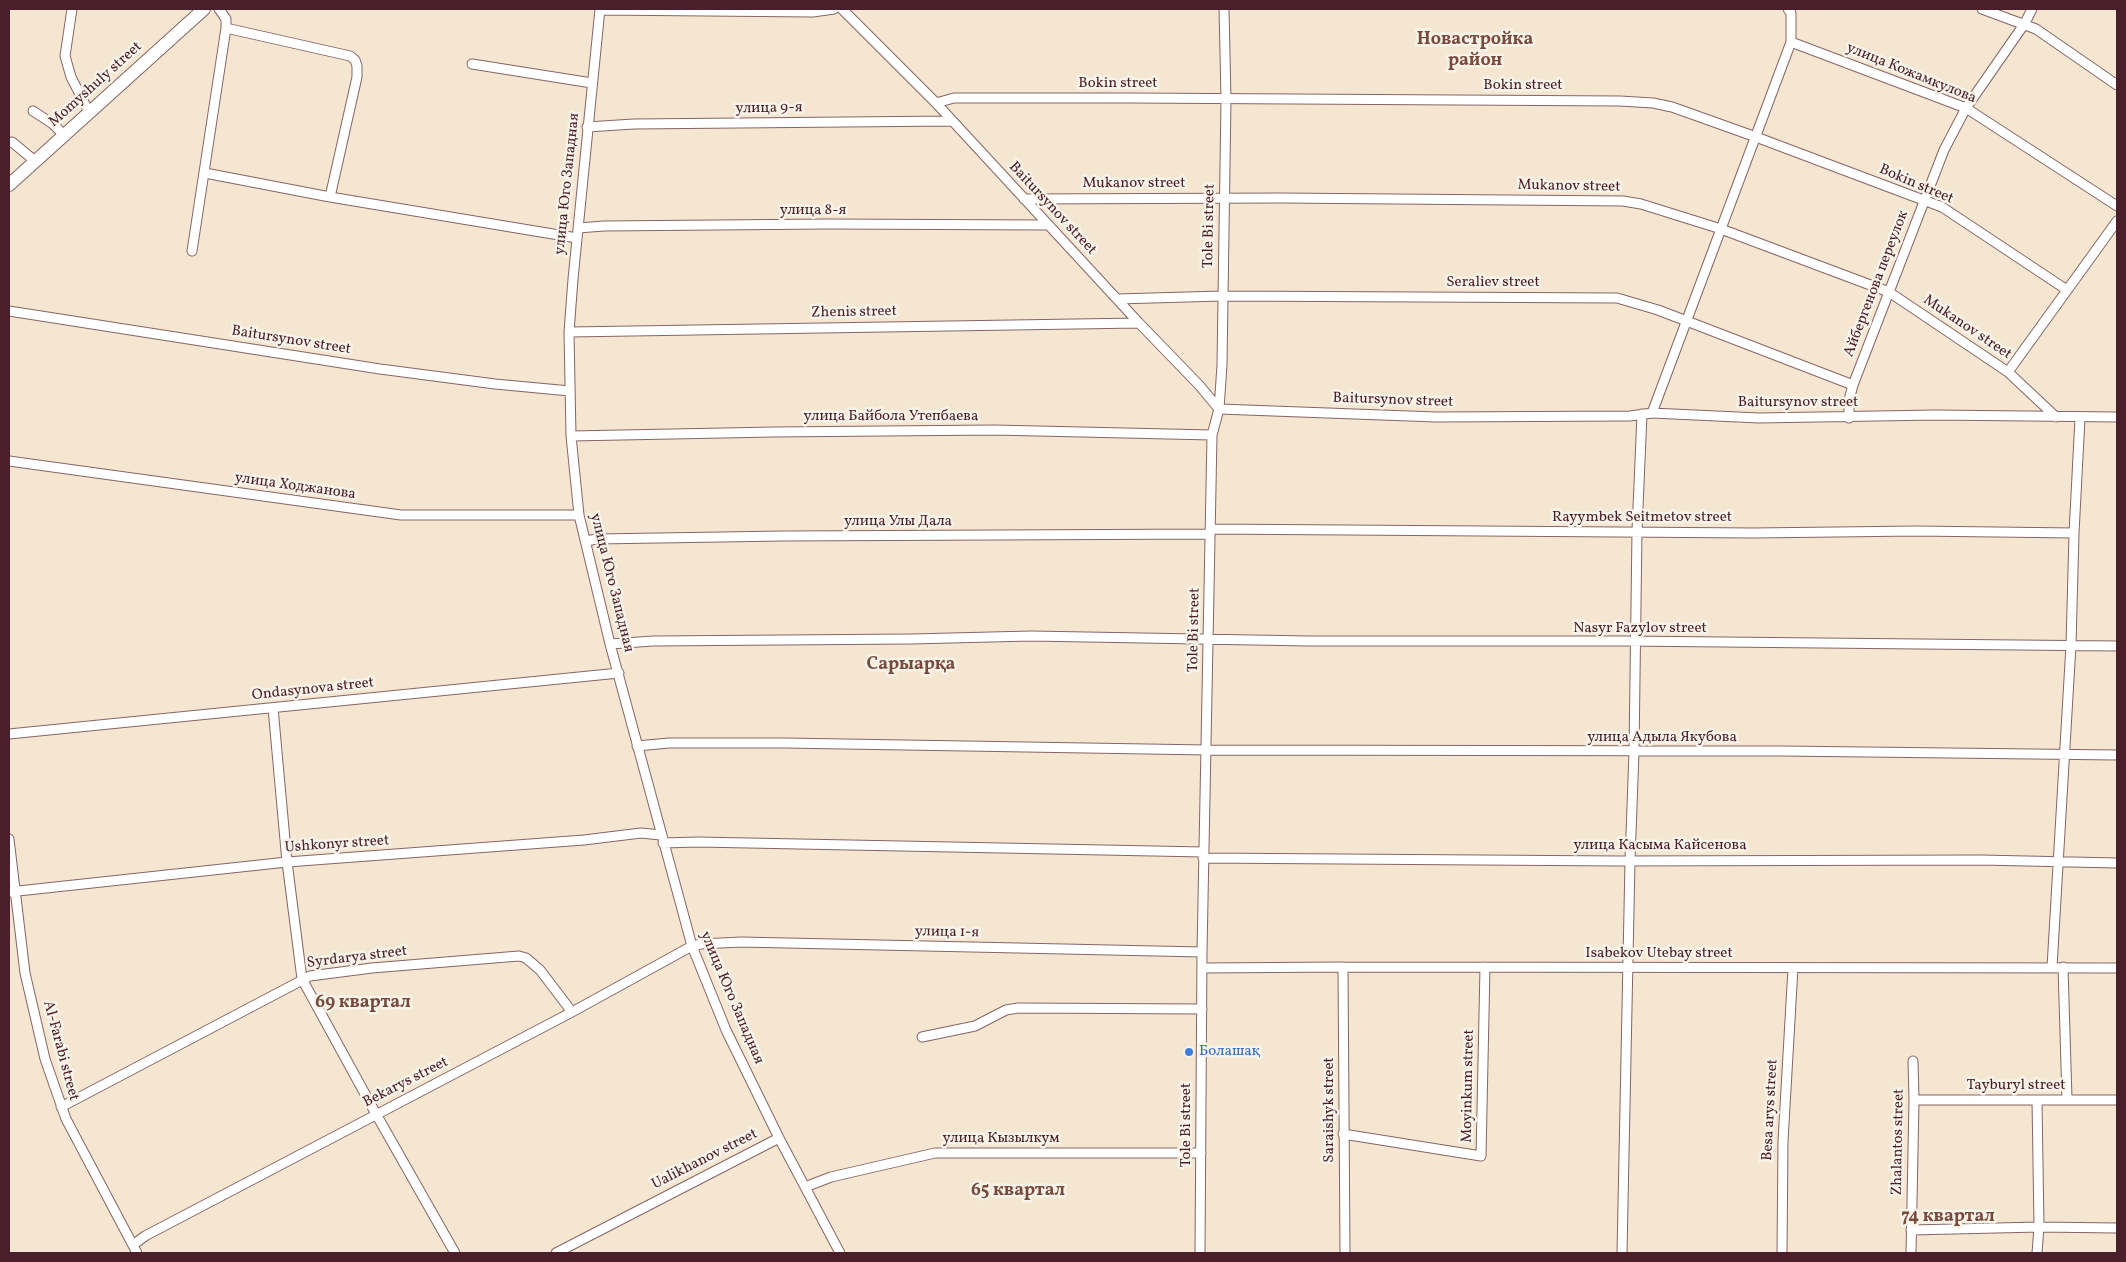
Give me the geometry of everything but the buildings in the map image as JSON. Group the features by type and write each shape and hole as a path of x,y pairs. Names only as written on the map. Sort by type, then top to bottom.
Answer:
{"main road":[{"name":"Momyshuly street","path":"9,185 204,9"}],"street":[{"path":"72,9 65,56 72,78 90,112"},
{"path":"192,251 226,28 226,19 219,9"},
{"path":"600,9 813,12 834,9"},
{"name":"улица Юго Западная","path":"600,9 569,332 571,436 579,516 610,644 692,946 726,1030 779,1138"},
{"name":"Baitursynov street","path":"842,9 936,103 1139,323 1199,385 1218,409 1436,417 1630,416 1647,414 1759,418 1849,418 1927,415 2117,417"},
{"name":"Tole Bi street","path":"1200,1253 1202,952 1212,435 1218,409 1222,365 1226,99 1224,9"},
{"path":"1622,1253 1634,752 1637,531 1647,414 1686,322 1791,42 1791,12 1788,9"},
{"path":"1982,9 2025,24 2048,36 2117,85"},
{"name":"Айбергенова переулок","path":"1849,418 1849,400 1853,385 1944,150 1966,108 2025,24 2032,9"},
{"path":"226,28 350,56 355,60 357,77 330,197"},
{"name":"улица Кожамкулова","path":"1791,42 1966,108 2117,206"},
{"path":"472,64 592,83"},
{"name":"Bokin street","path":"936,103 963,98 1620,101 1672,107 1942,207 2067,290"},
{"path":"33,111 53,124 64,135"},
{"name":"улица 9-я","path":"588,127 634,124 951,121"},
{"path":"12,142 35,161"},
{"name":"улица 8-я","path":"205,173 330,197 577,233 604,226 817,224 1048,225"},
{"name":"Mukanov street","path":"1024,199 1225,198 1623,201 1654,207 1721,229 1889,292 2008,372 2056,417"},
{"path":"2008,372 2117,222"},
{"name":"Seraliev street","path":"1117,298 1222,296 1617,298 1658,310 1853,385"},
{"name":"Baitursynov street","path":"9,311 380,369 495,384 570,391"},
{"name":"Zhenis street","path":"569,332 1139,323"},
{"path":"2052,967 2071,645 2080,418"},
{"name":"улица Байбола Утепбаева","path":"571,436 984,430 1212,435"},
{"name":"улица Ходжанова","path":"9,462 400,516 579,516"},
{"name":"Rayymbek Seitmetov street","path":"1210,532 1637,531 1754,533 1916,531 2074,533"},
{"name":"улица Улы Дала","path":"586,541 597,539 792,536 1210,532"},
{"name":"Nasyr Fazylov street","path":"610,644 652,641 1032,636 1208,640 2117,646"},
{"name":"Ondasynova street","path":"9,734 619,673"},
{"path":"273,708 287,862 302,979 455,1253"},
{"name":"улица Адыла Якубова","path":"637,746 669,743 784,743 1207,750 1802,751 2117,755"},
{"name":"Ushkonyr street","path":"12,892 287,862 584,840 641,833 662,839 708,842 1204,855"},
{"name":"Al-Farabi street","path":"9,839 12,892 26,972 45,1059 60,1106 135,1249"},
{"name":"улица Касыма Кайсенова","path":"1204,855 1630,861 2117,863"},
{"name":"улица 1-я","path":"692,946 741,942 1202,952"},
{"name":"Bekarys street","path":"135,1249 145,1236 572,1012 692,946"},
{"name":"Syrdarya street","path":"60,1106 302,979 372,968 519,956 526,958 540,970 572,1012"},
{"name":"Saraishyk street","path":"1343,967 1345,1253"},
{"name":"Moyinkum street","path":"1343,1134 1481,1156 1485,967"},
{"path":"2064,967 2067,1099"},
{"name":"Isabekov Utebay street","path":"1202,968 2117,968"},
{"name":"Besa arys street","path":"1782,1253 1783,1141 1793,968"},
{"path":"922,1037 975,1026 1006,1010 1018,1008 1202,1009"},
{"name":"Zhalantos street","path":"1911,1253 1913,1061"},
{"name":"Tayburyl street","path":"1914,1100 2117,1100"},
{"path":"2037,1100 2039,1227 2037,1253"},
{"name":"Ualikhanov street","path":"556,1253 779,1138 840,1253"},
{"name":"улица Кызылкум","path":"805,1187 831,1177 935,1154 1201,1153"},
{"path":"1911,1230 2039,1227 2117,1228"}],"place":[{"name":"Болашақ","path":"1189,1052"}],"district":[{"name":"Новастройка район","path":"1475,51"},
{"name":"Сарыарқа","path":"911,666"},
{"name":"69 квартал","path":"363,1004"},
{"name":"65 квартал","path":"1018,1192"},
{"name":"74 квартал","path":"1948,1218"}]}
